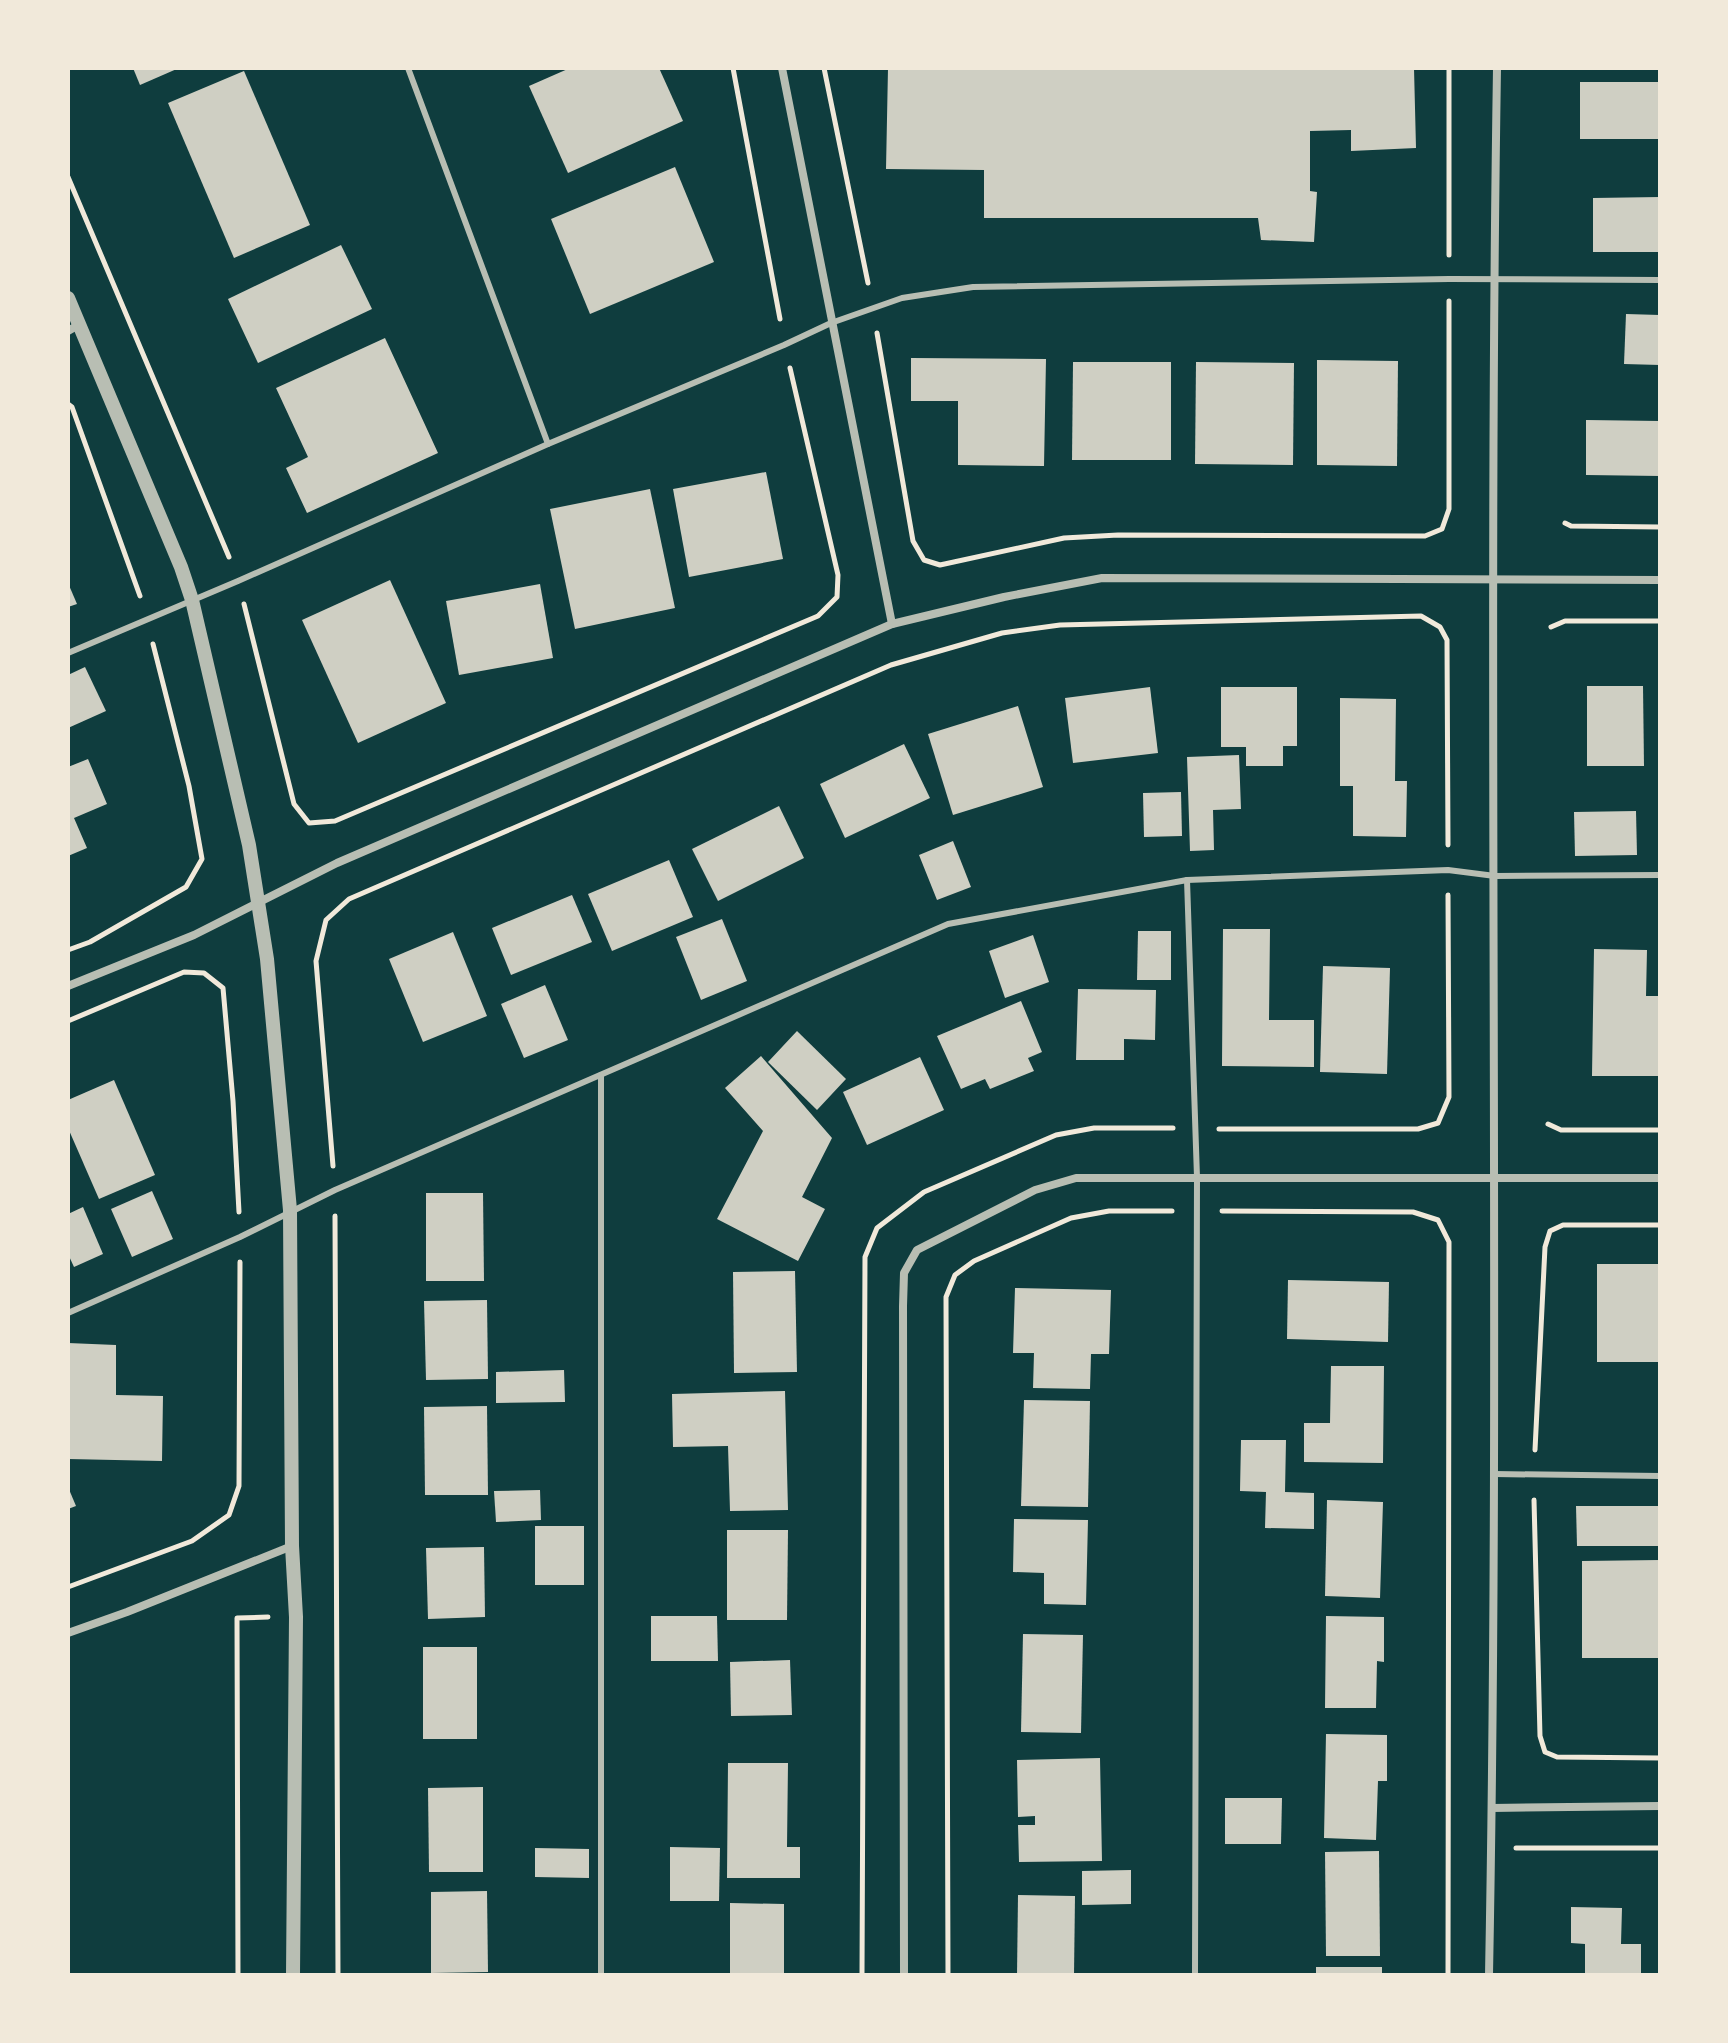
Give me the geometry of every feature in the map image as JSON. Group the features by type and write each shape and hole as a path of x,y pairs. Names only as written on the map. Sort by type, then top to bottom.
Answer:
{"street":[{"path":"782,68 892,624"},
{"path":"1489,1975 1495,876 1491,627 1497,68"},
{"path":"68,298 74,328 181,567 192,600 243,817 267,959 290,1210 292,1546 296,1617 293,1975"},
{"path":"68,986 194,935 337,863 892,624 1004,597 1102,578 1660,580"},
{"path":"904,1975 904,1273 917,1250 1035,1190 1076,1178 1660,1178"},
{"path":"68,1633 292,1546"},
{"path":"1492,1808 1660,1806"}],"lane":[{"path":"408,68 548,444"},
{"path":"68,653 831,323 902,298 973,287 1449,279 1660,280"},
{"path":"68,1313 240,1237 335,1190 948,924 1187,880 1448,870 1495,876 1660,875"},
{"path":"1187,880 1197,1177 1195,1975"},
{"path":"601,1075 601,1975"},
{"path":"1494,1474 1660,1476"}],"path":[{"path":"68,177 220,531 238,581 294,804 309,823 335,821 818,616 837,597 838,575 784,345 733,68"},
{"path":"824,68 872,308 913,541 924,560 940,565 1077,537 1425,536 1442,529 1449,509 1449,68"},
{"path":"68,404 147,619 189,786 202,859 186,887 90,942 68,950"},
{"path":"1565,523 1571,526 1660,527"},
{"path":"338,1975 335,1190 316,961 326,920 349,899 891,665 973,641 1002,633 1060,625 1421,616 1440,627 1447,640 1449,1097 1438,1123 1418,1129 1094,1128 1056,1135 924,1192 877,1228 865,1257 862,1975"},
{"path":"1551,627 1565,621 1660,621"},
{"path":"1548,1124 1561,1130 1660,1130"},
{"path":"948,1975 946,1297 955,1275 974,1261 1071,1218 1109,1211 1413,1212 1438,1220 1449,1242 1448,1975"},
{"path":"1660,1225 1563,1225 1550,1231 1545,1247 1534,1475 1540,1736 1545,1752 1557,1757 1660,1758"},
{"path":"238,1975 237,1618 337,1617"},
{"path":"1491,1848 1660,1848"}],"building":[{"path":"133,68 179,68 140,85"},
{"path":"570,68 659,68 683,121 568,173 529,86"},
{"path":"888,68 1414,68 1416,148 1351,151 1351,130 1310,131 1310,191 1317,192 1314,242 1261,240 1258,218 984,218 984,170 886,169"},
{"path":"244,71 310,225 234,258 168,103"},
{"path":"1580,82 1660,82 1660,139 1580,139"},
{"path":"675,167 714,262 590,314 551,219"},
{"path":"1660,197 1660,252 1593,252 1593,198"},
{"path":"341,245 372,309 258,363 228,299"},
{"path":"1626,314 1660,315 1660,365 1624,364"},
{"path":"385,338 438,453 307,513 286,468 308,457 276,388"},
{"path":"911,358 1046,359 1044,466 958,465 958,401 911,401"},
{"path":"1317,360 1398,361 1397,466 1317,465"},
{"path":"1073,362 1171,362 1171,460 1072,460"},
{"path":"1196,362 1294,363 1293,465 1195,464"},
{"path":"1586,420 1660,421 1660,476 1586,475"},
{"path":"766,472 783,559 689,577 673,489"},
{"path":"650,489 675,608 575,629 550,509"},
{"path":"390,580 446,703 358,743 302,620"},
{"path":"68,583 77,604 68,607"},
{"path":"540,584 553,658 459,675 446,601"},
{"path":"85,667 106,711 68,728 68,675"},
{"path":"1587,686 1643,686 1644,766 1587,766"},
{"path":"1150,687 1158,753 1073,763 1065,698"},
{"path":"1221,687 1297,687 1297,746 1283,746 1283,766 1246,766 1246,747 1221,747"},
{"path":"1340,698 1396,699 1395,781 1407,781 1406,837 1353,836 1353,786 1340,786"},
{"path":"1018,706 1043,787 953,815 928,734"},
{"path":"904,744 930,798 845,838 820,784"},
{"path":"1239,755 1241,809 1213,810 1214,850 1190,851 1187,757"},
{"path":"88,759 107,804 74,818 87,848 68,856 68,767"},
{"path":"1181,792 1182,836 1144,837 1143,793"},
{"path":"779,806 804,858 718,901 692,849"},
{"path":"1636,811 1637,855 1575,856 1574,812"},
{"path":"953,841 971,887 937,900 919,855"},
{"path":"669,860 693,917 612,951 588,894"},
{"path":"572,895 592,942 511,975 492,928"},
{"path":"722,919 747,981 701,1000 676,937"},
{"path":"1223,929 1270,929 1269,1020 1314,1020 1314,1067 1222,1066"},
{"path":"1138,931 1171,931 1171,980 1137,980"},
{"path":"453,932 487,1016 423,1042 389,959"},
{"path":"1033,935 1049,982 1005,998 989,951"},
{"path":"1594,949 1647,950 1646,996 1660,996 1660,1076 1592,1076"},
{"path":"1323,966 1390,968 1387,1074 1320,1072"},
{"path":"545,985 568,1040 524,1058 501,1004"},
{"path":"1078,989 1156,990 1155,1040 1124,1039 1124,1060 1076,1060"},
{"path":"1021,1001 1042,1052 1028,1058 1034,1071 990,1089 985,1079 961,1089 937,1036"},
{"path":"797,1031 846,1079 817,1110 768,1062"},
{"path":"761,1056 832,1138 802,1197 825,1209 798,1261 717,1219 763,1131 725,1088"},
{"path":"920,1057 944,1110 867,1145 843,1092"},
{"path":"114,1080 155,1175 99,1199 68,1128 68,1100"},
{"path":"152,1191 173,1239 132,1257 111,1209"},
{"path":"426,1193 483,1193 484,1281 426,1281"},
{"path":"83,1207 103,1254 74,1267 68,1254 68,1214"},
{"path":"1597,1264 1660,1264 1660,1362 1597,1362"},
{"path":"795,1271 797,1372 734,1373 733,1272"},
{"path":"1288,1280 1389,1282 1388,1342 1287,1339"},
{"path":"1015,1288 1111,1290 1109,1354 1091,1354 1090,1389 1033,1388 1034,1353 1013,1353"},
{"path":"487,1300 488,1379 426,1380 424,1301"},
{"path":"68,1343 116,1345 116,1395 163,1396 162,1461 68,1459"},
{"path":"1331,1366 1384,1366 1383,1463 1304,1462 1304,1423 1330,1423"},
{"path":"564,1370 565,1402 496,1403 496,1372"},
{"path":"785,1391 788,1510 730,1511 728,1446 673,1447 672,1394"},
{"path":"1024,1400 1090,1401 1088,1507 1021,1506"},
{"path":"487,1406 488,1495 425,1495 424,1407"},
{"path":"1241,1440 1286,1440 1285,1492 1314,1493 1314,1529 1265,1528 1266,1492 1240,1491"},
{"path":"68,1487 76,1506 68,1509"},
{"path":"540,1490 541,1520 496,1522 494,1491"},
{"path":"1327,1500 1383,1502 1380,1598 1325,1596"},
{"path":"1576,1506 1660,1506 1660,1546 1577,1546"},
{"path":"1014,1519 1088,1520 1086,1605 1044,1604 1044,1573 1013,1572"},
{"path":"535,1526 584,1526 584,1585 535,1585"},
{"path":"727,1530 788,1530 787,1620 727,1620"},
{"path":"484,1547 485,1617 428,1619 426,1548"},
{"path":"1660,1560 1660,1658 1582,1658 1582,1561"},
{"path":"651,1616 717,1616 718,1661 651,1661"},
{"path":"1326,1616 1384,1617 1384,1662 1377,1661 1376,1708 1325,1708"},
{"path":"1023,1634 1083,1635 1081,1733 1021,1732"},
{"path":"423,1647 477,1647 477,1739 423,1739"},
{"path":"790,1660 792,1715 731,1716 730,1662"},
{"path":"1326,1734 1387,1735 1387,1781 1378,1781 1376,1840 1324,1838"},
{"path":"1100,1758 1102,1861 1019,1862 1018,1825 1035,1825 1035,1816 1018,1817 1017,1760"},
{"path":"728,1763 788,1763 787,1847 800,1847 800,1878 727,1878"},
{"path":"483,1787 483,1872 429,1872 428,1788"},
{"path":"1225,1798 1282,1798 1281,1844 1225,1844"},
{"path":"670,1847 720,1848 719,1901 670,1901"},
{"path":"535,1848 589,1849 589,1878 535,1877"},
{"path":"1379,1851 1380,1956 1326,1956 1325,1852"},
{"path":"1131,1870 1131,1904 1082,1905 1082,1871"},
{"path":"487,1891 488,1972 431,1973 431,1892"},
{"path":"1018,1895 1075,1896 1074,1975 1017,1975"},
{"path":"730,1903 784,1904 784,1975 730,1975"},
{"path":"1571,1907 1622,1908 1621,1944 1641,1944 1641,1975 1585,1975 1585,1944 1571,1943"},
{"path":"1316,1967 1382,1967 1382,1975 1316,1975"}]}
